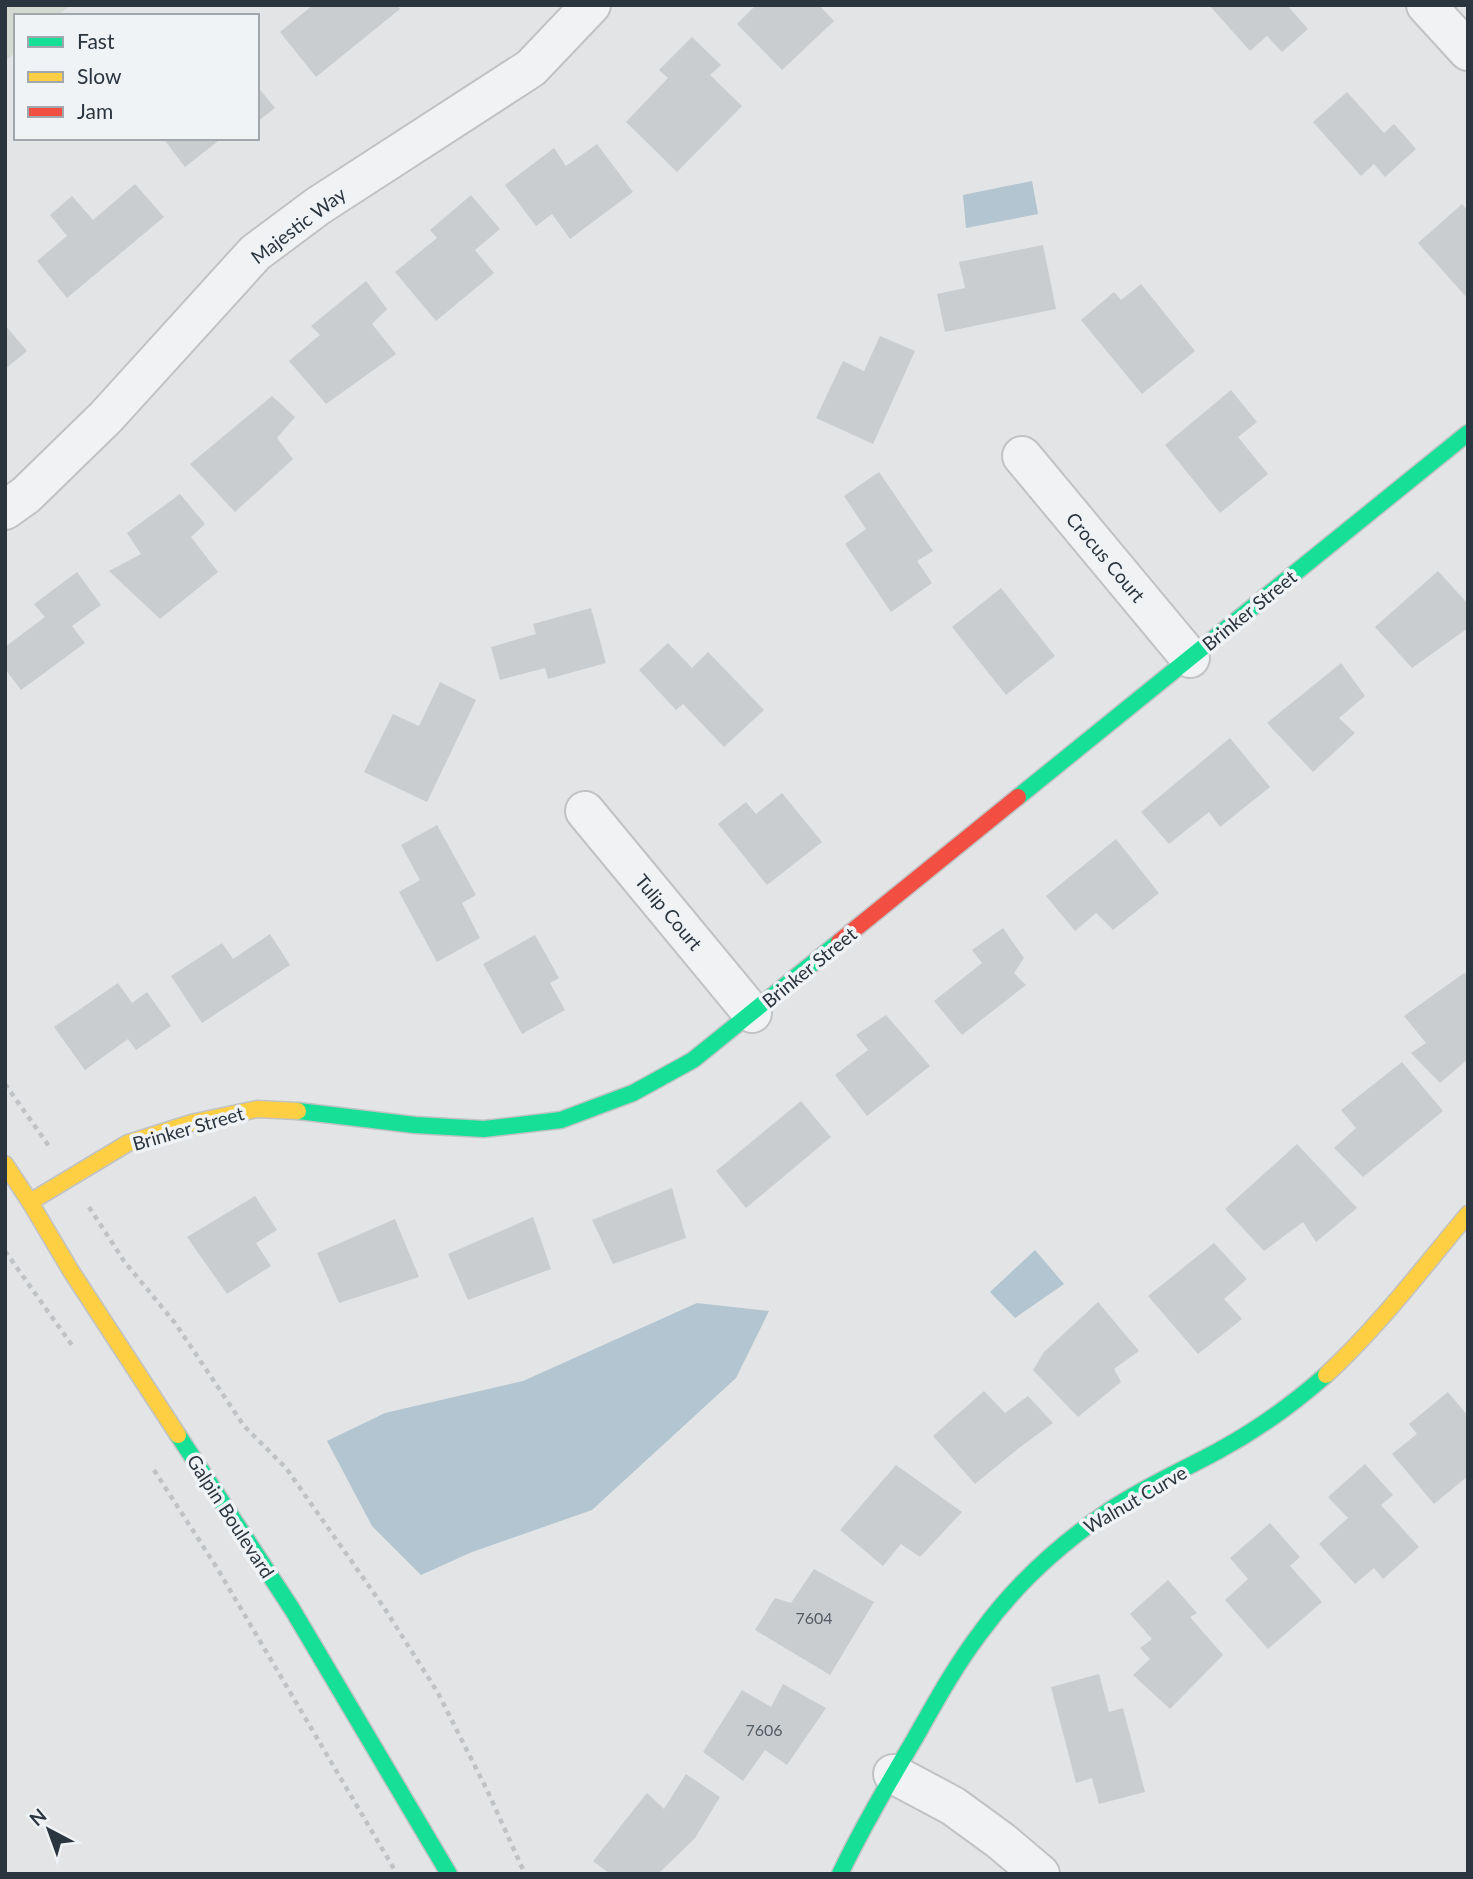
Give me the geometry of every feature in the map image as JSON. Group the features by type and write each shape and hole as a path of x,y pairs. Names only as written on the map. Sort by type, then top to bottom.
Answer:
{"street":[{"name":"Majestic Way","path":"5,510 26,495 106,417 255,253 318,206 531,68 591,5"},
{"path":"1426,5 1468,51"},
{"name":"Brinker Street","path":"30,1202 128,1143 191,1123 257,1109 315,1112 415,1125 484,1129 561,1120 633,1093 693,1060 1468,433"},
{"name":"Crocus Court","path":"1022,456 1189,658"},
{"name":"Tulip Court","path":"585,811 752,1013"},
{"name":"Galpin Boulevard","path":"5,1164 71,1271 292,1609 449,1874"},
{"name":"Walnut Curve","path":"840,1874 893,1774 950,1676 986,1623 1027,1577 1072,1536 1130,1497 1208,1457 1247,1434 1292,1402 1338,1363 1376,1325 1468,1214"},
{"path":"893,1774 953,1806 1040,1874"}],"path":[{"path":"5,1084 124,1261 175,1323 244,1426 286,1468 385,1609 438,1693 525,1874"},
{"path":"5,1251 77,1352"},
{"path":"151,1465 217,1568 397,1874"}],"shaded area":[{"path":"5,5 70,5 60,14 14,14 14,54 5,61"}],"water":[{"path":"1032,181 1038,214 966,228 963,195"},
{"path":"1035,1250 1064,1284 1015,1318 990,1292"},
{"path":"697,1303 769,1311 736,1378 592,1510 472,1552 421,1575 372,1526 327,1441 385,1413 523,1381"}],"building":[{"path":"313,5 397,5 400,9 316,77 280,32"},
{"path":"756,5 819,5 834,21 782,70 737,24"},
{"path":"1209,5 1287,5 1308,29 1282,52 1267,36 1250,51"},
{"path":"692,37 721,65 710,75 742,106 677,172 626,122 668,78 659,70"},
{"path":"259,88 275,108 259,120"},
{"path":"1347,92 1384,133 1394,124 1416,149 1385,177 1374,164 1361,176 1313,122"},
{"path":"165,140 219,140 185,167"},
{"path":"597,144 633,192 570,239 552,214 536,226 505,185 554,148 566,166"},
{"path":"135,184 164,217 67,298 37,261 67,236 50,215 72,196 93,220"},
{"path":"471,195 500,229 475,250 494,273 436,321 395,272 437,238 430,230"},
{"path":"1462,204 1468,211 1468,299 1418,243"},
{"path":"1043,245 1056,309 945,332 937,294 965,288 959,262"},
{"path":"366,281 387,309 372,324 396,354 326,404 289,361 320,335 311,326"},
{"path":"1141,284 1195,351 1142,394 1081,320 1114,292 1121,300"},
{"path":"5,325 27,351 5,369"},
{"path":"880,336 915,351 873,444 816,418 843,361 864,371"},
{"path":"1231,390 1257,422 1238,437 1268,474 1220,513 1165,445"},
{"path":"272,396 295,417 277,438 293,459 235,512 190,464"},
{"path":"879,472 933,551 917,561 932,583 891,612 845,544 866,529 844,496"},
{"path":"180,494 205,524 191,537 218,572 160,619 109,571 141,554 127,533"},
{"path":"1438,571 1468,604 1468,628 1412,668 1375,627"},
{"path":"77,572 101,605 72,626 85,643 21,690 5,669 5,647 45,617 34,604"},
{"path":"1001,588 1055,656 1006,695 952,627"},
{"path":"591,608 606,663 548,679 545,668 500,680 491,647 536,634 533,624"},
{"path":"668,643 692,668 708,652 764,710 724,747 683,704 676,710 639,670"},
{"path":"1341,663 1365,696 1339,718 1355,733 1313,772 1267,723"},
{"path":"440,682 476,700 427,802 364,772 393,714 419,726"},
{"path":"1230,738 1270,787 1220,827 1209,812 1169,844 1141,812"},
{"path":"782,793 822,842 767,885 718,824 746,802 756,814"},
{"path":"437,825 476,895 462,903 480,938 437,962 399,892 420,880 401,845"},
{"path":"1116,839 1159,893 1113,930 1096,913 1075,931 1046,896"},
{"path":"1003,928 1024,958 1014,973 1026,985 962,1035 934,1001 982,963 972,950"},
{"path":"270,934 290,965 202,1023 171,976 222,943 233,959"},
{"path":"535,935 559,978 550,983 565,1010 522,1034 483,964"},
{"path":"1464,973 1468,975 1468,1059 1440,1083 1411,1053 1426,1043 1404,1016"},
{"path":"118,983 132,1003 147,992 171,1026 136,1050 128,1039 85,1070 54,1027"},
{"path":"886,1015 930,1066 867,1116 835,1075 868,1050 856,1035"},
{"path":"1402,1062 1443,1111 1363,1177 1334,1148 1356,1128 1341,1110"},
{"path":"801,1101 831,1137 746,1208 716,1171"},
{"path":"1297,1144 1357,1208 1316,1242 1303,1222 1264,1251 1225,1209"},
{"path":"672,1188 686,1238 613,1264 592,1220"},
{"path":"255,1196 277,1230 256,1243 271,1266 227,1294 187,1237"},
{"path":"533,1217 551,1269 468,1300 448,1254"},
{"path":"395,1219 419,1277 339,1303 317,1253"},
{"path":"1214,1243 1247,1279 1224,1299 1242,1319 1198,1354 1148,1296"},
{"path":"1098,1302 1139,1351 1114,1369 1121,1382 1078,1417 1033,1370 1044,1352"},
{"path":"984,1391 1005,1413 1028,1396 1053,1423 975,1484 933,1436"},
{"path":"1448,1392 1468,1416 1468,1476 1434,1504 1392,1454 1417,1434 1409,1424"},
{"path":"1365,1464 1393,1495 1381,1505 1419,1547 1383,1579 1374,1568 1355,1584 1319,1544 1348,1518 1328,1497"},
{"path":"896,1465 962,1512 920,1557 901,1544 883,1566 840,1530"},
{"path":"1270,1523 1300,1557 1290,1566 1322,1602 1268,1649 1225,1600 1248,1579 1230,1558"},
{"path":"814,1569 874,1602 830,1675 755,1630 775,1598 791,1603"},
{"path":"1168,1580 1197,1613 1190,1617 1223,1655 1170,1709 1133,1675 1150,1659 1140,1648 1152,1639 1130,1614"},
{"path":"1099,1674 1109,1712 1123,1708 1145,1792 1099,1804 1092,1778 1076,1783 1051,1687"},
{"path":"783,1684 826,1708 787,1765 765,1750 743,1781 703,1752 742,1690 771,1707"},
{"path":"686,1774 720,1797 695,1838 658,1874 610,1874 593,1861 647,1793 664,1809"}],"traffic: fast":[{"path":"1018,797 1468,433"},
{"path":"298,1111 415,1125 484,1129 561,1120 633,1093 693,1060 839,942"},
{"path":"840,1874 954,1671 994,1615 1023,1582 1072,1538 1120,1503 1247,1434 1326,1375"},
{"path":"178,1435 292,1609 449,1874"}],"traffic: slow":[{"path":"30,1202 128,1143 191,1123 257,1109 298,1111"},
{"path":"5,1164 178,1435"},
{"path":"1326,1375 1382,1317 1468,1214"}],"traffic: jam":[{"path":"839,942 1018,797"}]}
